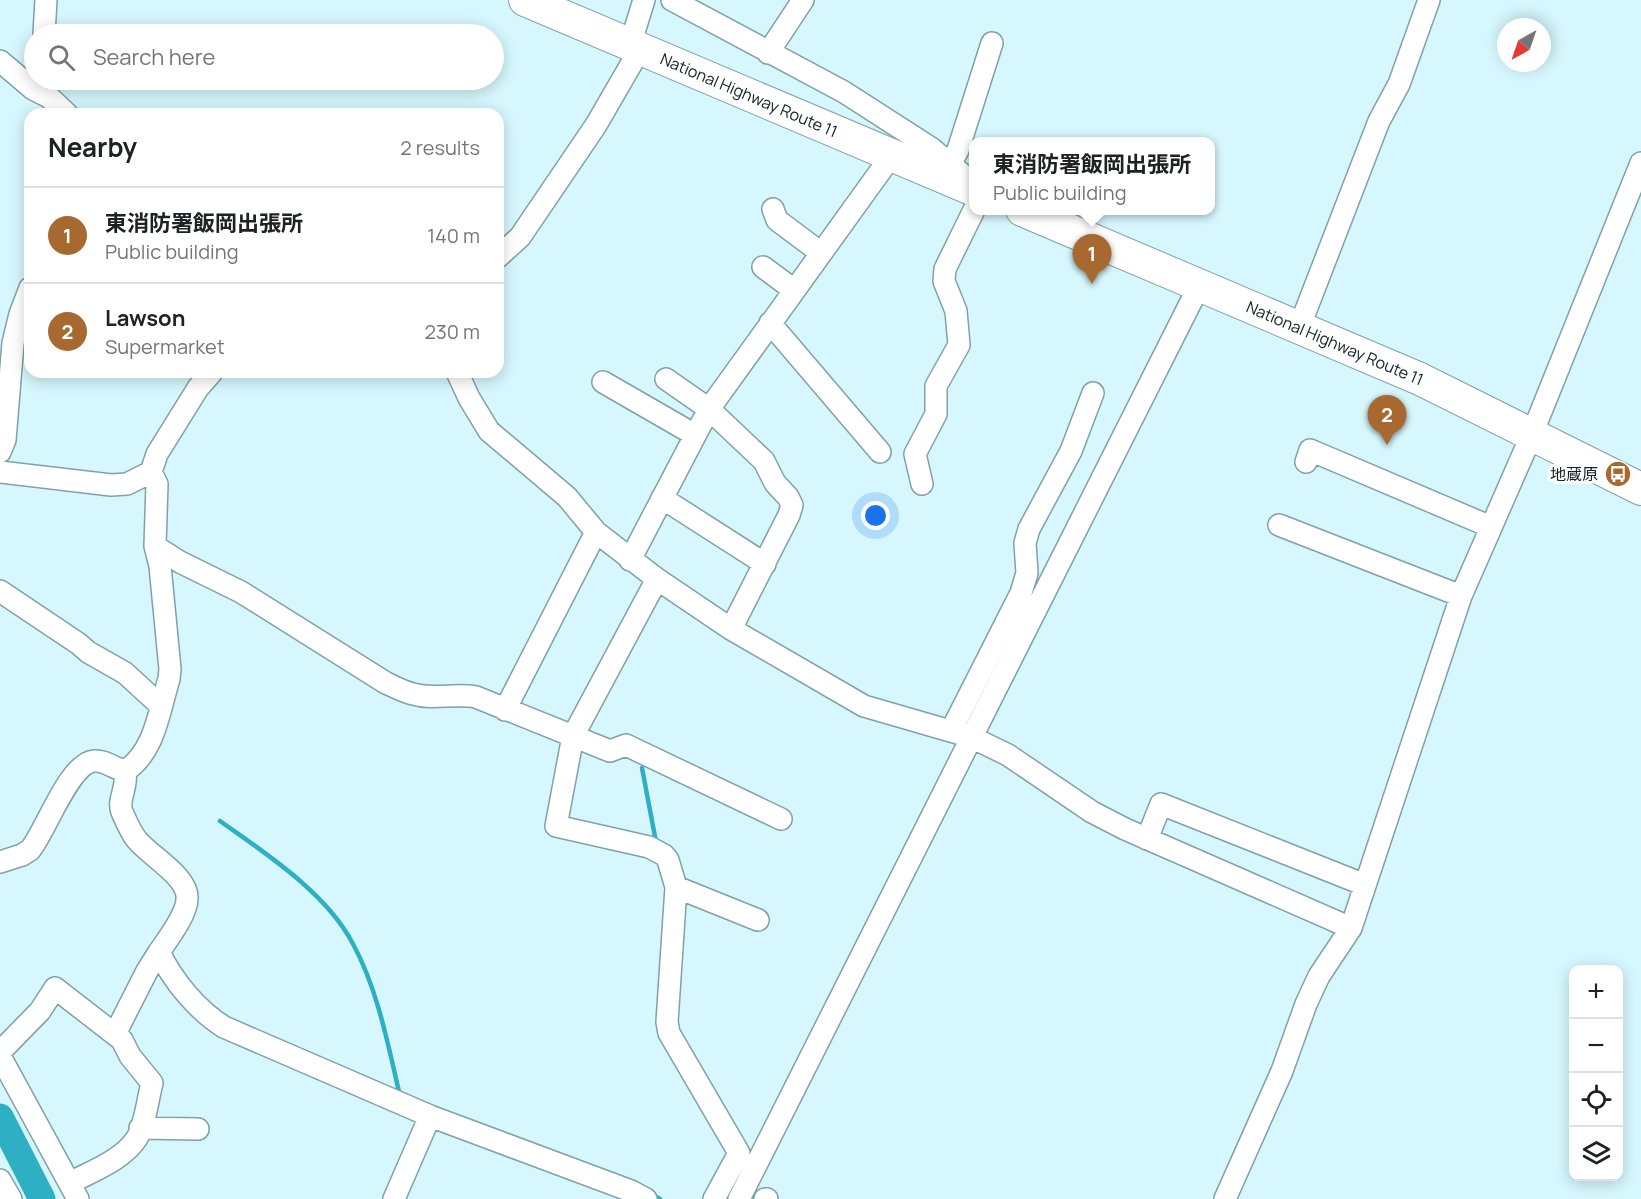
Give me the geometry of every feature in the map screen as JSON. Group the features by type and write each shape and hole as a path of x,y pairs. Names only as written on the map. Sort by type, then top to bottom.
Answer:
{"highway":[{"name":"National Highway Route 11","path":"525,0 969,188"},
{"name":"National Highway Route 11","path":"1035,215 1420,379 1641,489"}],"street":[{"path":"45,24 46,0"},
{"path":"504,252 520,237 596,124 635,47 644,0"},
{"path":"672,0 844,92 951,164 969,180"},
{"path":"768,53 803,0"},
{"path":"1299,328 1379,121 1399,84 1429,0"},
{"path":"951,164 958,150 992,43"},
{"path":"0,61 24,81"},
{"path":"46,90 62,108"},
{"path":"630,560 709,409 892,155"},
{"path":"1225,1199 1282,1071 1306,1004 1319,976 1351,928 1461,596 1532,434 1641,163"},
{"path":"773,209 777,220 821,253"},
{"path":"922,484 915,454 936,414 936,386 959,345 956,311 944,281 945,269 972,215"},
{"path":"763,267 794,290"},
{"path":"739,1199 961,734 1199,286"},
{"path":"0,452 5,440 13,343 24,304"},
{"path":"771,323 880,452"},
{"path":"0,862 30,850 66,786 84,765 92,761 102,761 114,769 125,771 134,765 147,749 170,669 164,597 155,546 157,484 151,472 157,454 198,388 207,378"},
{"path":"461,378 469,398 489,430 567,498 596,532 630,560 730,629 864,706 961,734 1008,756 1092,812 1147,839 1351,928"},
{"path":"666,379 709,409 764,461 775,483 792,505 765,564 730,629"},
{"path":"603,382 695,435"},
{"path":"961,734 1021,593 1027,573 1026,543 1029,529 1071,451 1093,393"},
{"path":"1306,462 1310,450 1491,528"},
{"path":"0,472 111,485 127,484 151,472"},
{"path":"662,498 765,564"},
{"path":"1279,525 1461,596"},
{"path":"505,710 596,532"},
{"path":"155,546 180,562 241,592 386,683 414,695 460,694 476,697 610,751 626,745 781,819"},
{"path":"657,579 573,736 556,826 649,847 664,855 676,887 667,1022 669,1033 739,1153 714,1199"},
{"path":"0,591 88,652 125,673 161,706"},
{"path":"115,1034 147,971 185,909 187,893 180,879 137,841 131,831 120,808 120,800 127,783 125,771"},
{"path":"1147,839 1161,804 1365,885"},
{"path":"676,887 758,920"},
{"path":"159,952 185,991 201,1010 224,1027 430,1116 632,1191 646,1199"},
{"path":"55,988 115,1034 122,1040 130,1056 152,1083 138,1136 129,1148 74,1191 0,1054 40,1011 55,988"},
{"path":"394,1199 430,1116"},
{"path":"140,1128 198,1129"},
{"path":"0,1180 11,1199"}],"waterway":[{"path":"642,768 656,842"},
{"path":"220,821 294,875 342,925 362,962 376,999 400,1096"},
{"path":"0,1117 42,1199"},
{"path":"651,1194 660,1199"}],"place":[{"name":"東消防署飯岡出張所","path":"1092,284"},
{"name":"Lawson","path":"1387,445"},
{"name":"地蔵原","path":"1618,474"}]}
